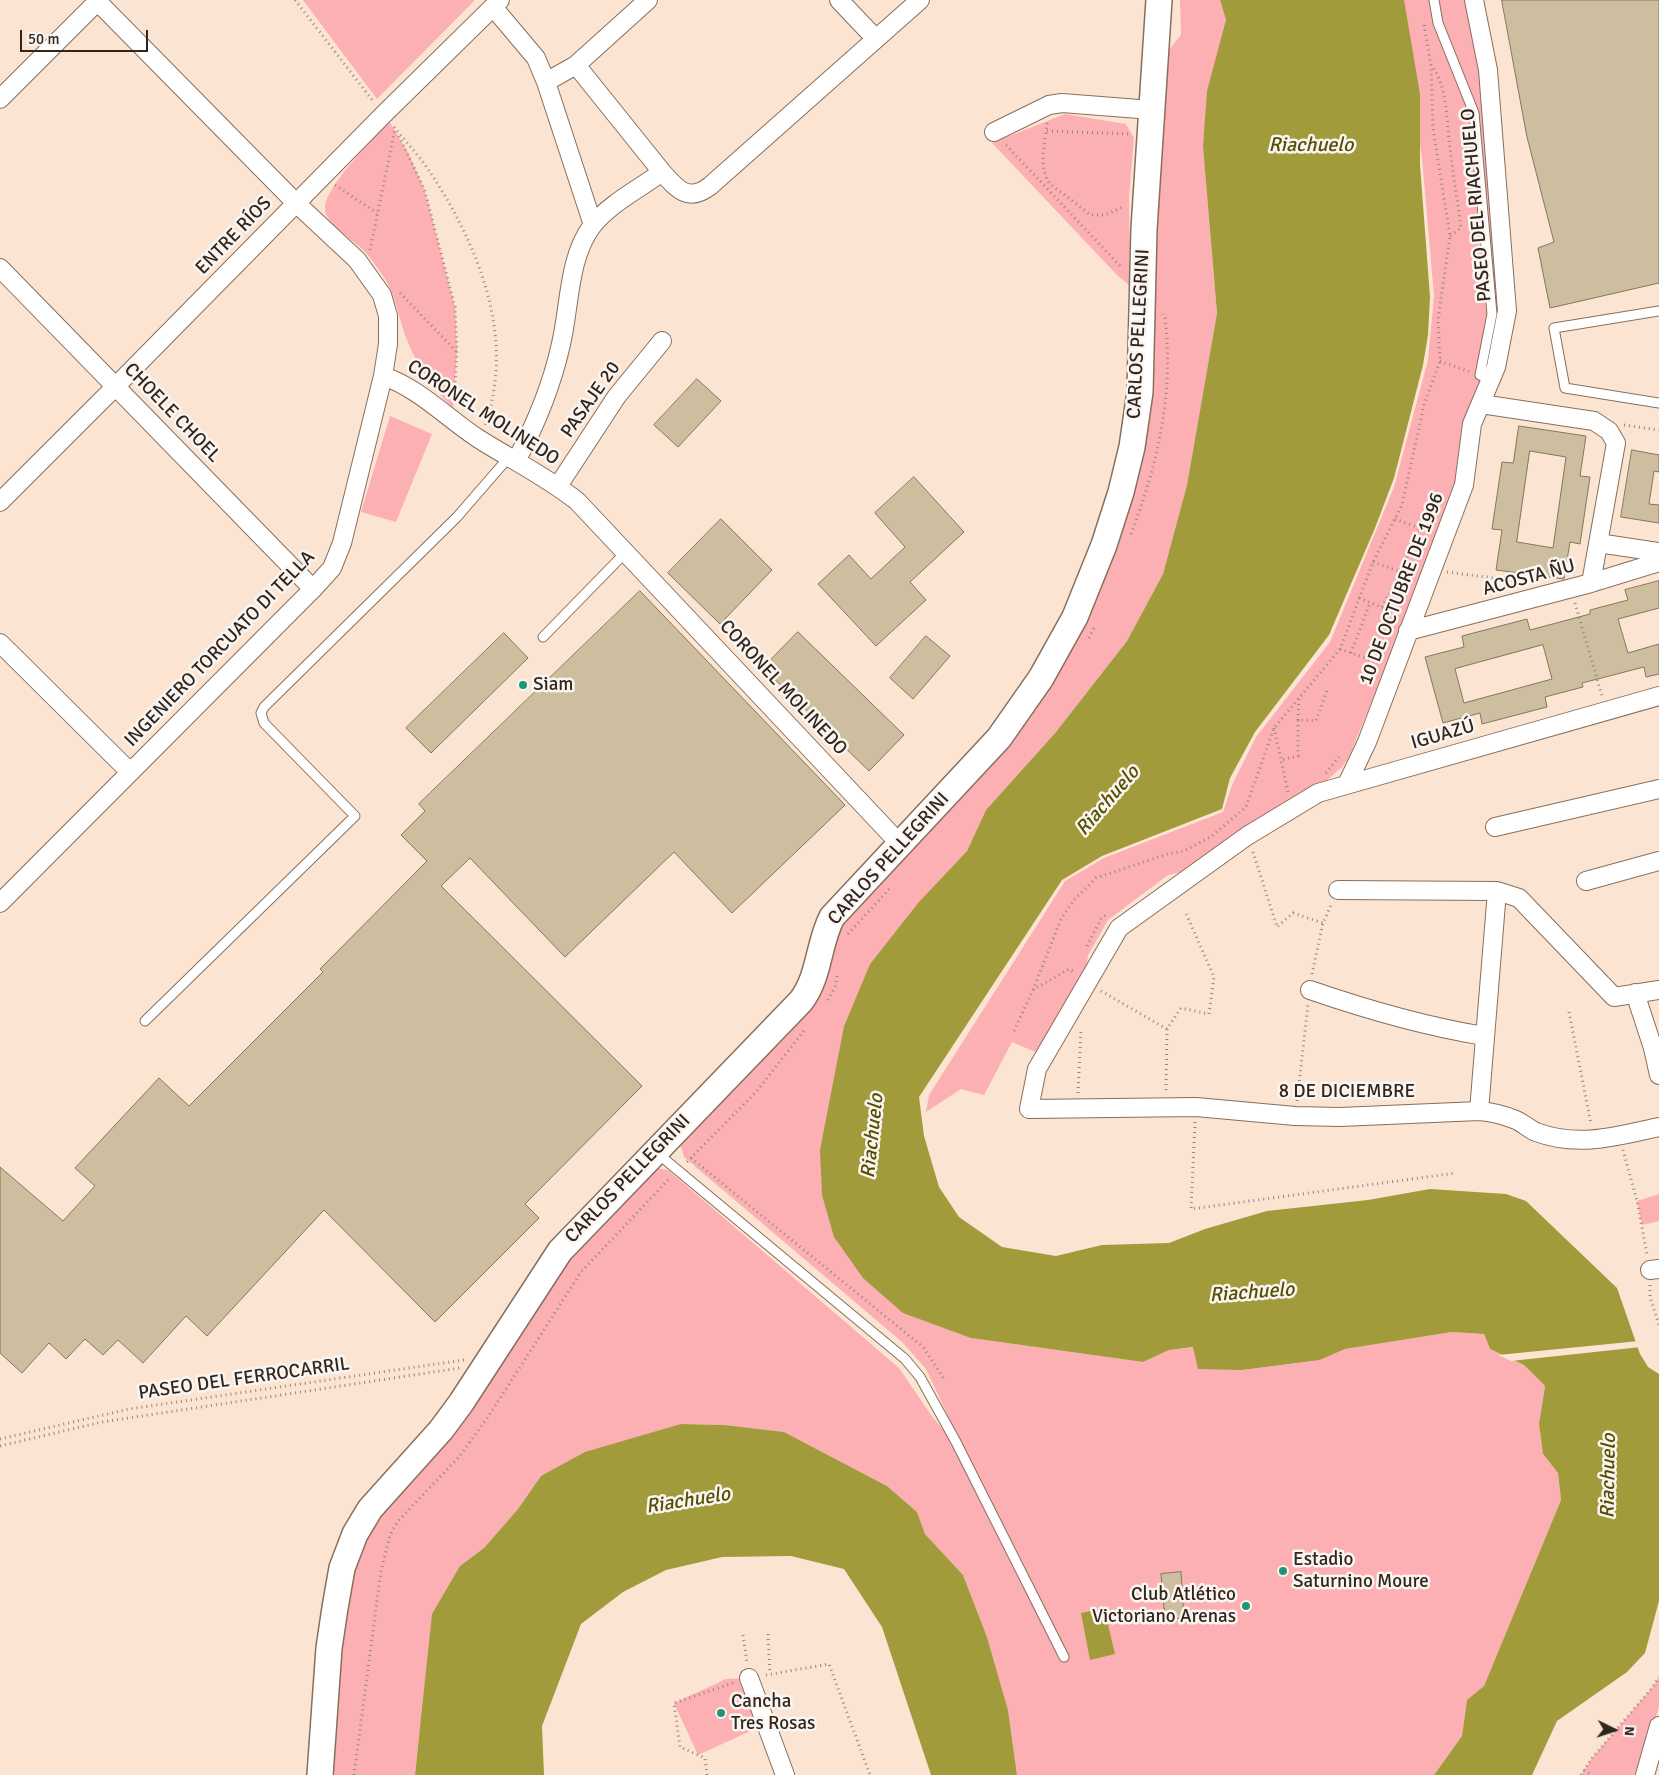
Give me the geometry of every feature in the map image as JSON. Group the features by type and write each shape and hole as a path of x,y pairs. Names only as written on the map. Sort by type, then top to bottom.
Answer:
{"street":[{"path":"546,82 576,65 648,0"},
{"path":"839,0 875,38"},
{"path":"576,65 677,189 686,193 702,192 920,0"},
{"name":"CARLOS PELLEGRINI","path":"320,1775 330,1640 342,1568 354,1534 370,1509 441,1430 491,1360 560,1251 802,1001 811,988 826,928 832,917 999,738 1041,678 1076,617 1104,545 1121,492 1132,447 1140,392 1144,229 1142,109 1159,0"},
{"name":"PASEO DEL RIACHUELO","path":"1474,0 1488,70 1507,311 1496,367 1486,377 1481,404"},
{"path":"0,99 98,1"},
{"name":"CORONEL MOLINEDO","path":"98,1 296,203 365,268 382,295 388,316 388,344 383,376 399,381 410,388 452,421 480,440 558,486 577,502 900,844"},
{"name":"ENTRE RÍOS","path":"0,502 496,3"},
{"path":"496,3 536,58 546,82 593,225"},
{"path":"994,132 1049,105 1062,103 1142,109"},
{"path":"512,459 532,431 550,382 564,331 578,255 584,238 605,213 662,172"},
{"name":"CHOELE CHOEL","path":"0,268 313,589"},
{"name":"PASAJE 20","path":"558,486 617,396 662,341"},
{"name":"INGENIERO TORCUATO DI TELLA","path":"0,903 332,568 337,557 383,376"},
{"path":"1481,404 1594,421 1609,431 1616,443 1591,583"},
{"name":"10 DE OCTUBRE DE 1996","path":"1347,784 1367,742 1387,665 1435,534 1464,485 1472,424 1481,404"},
{"path":"1598,543 1659,552"},
{"name":"ACOSTA ÑU","path":"1403,619 1571,588 1659,562"},
{"path":"0,642 130,772"},
{"name":"IGUAZÚ","path":"1029,1109 1037,1069 1095,986 1119,928 1247,836 1318,793 1659,696"},
{"path":"1495,826 1659,789"},
{"path":"1586,881 1659,861"},
{"path":"1338,890 1497,891 1519,898 1614,997 1635,992 1659,990"},
{"path":"1478,1111 1497,891"},
{"path":"1310,990 1385,1016 1484,1036"},
{"path":"1635,992 1654,1048 1659,1075"},
{"name":"8 DE DICIEMBRE","path":"1029,1109 1196,1106 1295,1116 1340,1117 1478,1111 1517,1121 1536,1132 1561,1138 1594,1141 1659,1128"},
{"path":"749,1678 785,1775"},
{"path":"1645,1775 1659,1726"}],"lane":[{"path":"1434,0 1438,23 1474,113 1492,314 1486,377"},
{"path":"1659,311 1554,328 1565,388 1659,403"},
{"path":"145,1021 356,816 264,723 261,713 264,707 457,517 512,459"},
{"path":"543,637 626,552"},
{"path":"655,1151 905,1359 920,1377 972,1474 1064,1657"}],"path":[{"path":"295,0 431,173 463,227 482,275 493,316 496,351 495,385 490,413 480,440"},
{"path":"1014,1031 1062,919 1074,900 1096,878 1167,854 1184,851 1212,836 1246,807 1274,728 1340,649 1373,562 1402,505 1424,404 1440,361 1438,320 1450,236 1433,129 1431,63 1422,18"},
{"path":"1431,63 1440,77 1448,111 1449,137 1461,228 1450,236"},
{"path":"1049,105 1044,170 1048,186 1090,215 1105,215 1125,206"},
{"path":"1130,143 1131,134 1142,109"},
{"path":"365,268 395,128"},
{"path":"395,128 425,191 455,307 457,351 452,421"},
{"path":"1046,131 1131,134"},
{"path":"994,132 1048,186 1124,271 1124,262"},
{"path":"322,177 377,213"},
{"path":"1125,197 1125,216"},
{"path":"395,288 457,351"},
{"path":"1440,361 1486,377"},
{"path":"1395,519 1435,534"},
{"path":"1382,607 1401,572 1419,528"},
{"path":"1373,562 1401,572 1420,576 1534,583"},
{"path":"1571,588 1606,711"},
{"path":"1359,598 1382,607 1403,619"},
{"path":"1351,653 1370,603"},
{"path":"1340,649 1387,665"},
{"path":"1382,654 1387,665"},
{"path":"1375,672 1387,665"},
{"path":"1298,720 1316,721 1327,690"},
{"path":"1281,760 1298,756 1299,698"},
{"path":"1274,728 1292,809"},
{"path":"1322,777 1342,753"},
{"path":"1247,836 1277,927 1293,913 1323,923"},
{"path":"1295,1116 1310,990 1323,923 1338,890"},
{"path":"1166,1106 1167,1030 1181,1008 1209,1014 1214,977 1185,911"},
{"path":"1082,954 1101,919 1109,913"},
{"path":"1033,990 1069,969 1167,1030"},
{"path":"1095,986 1097,999"},
{"path":"1569,1012 1594,1141"},
{"path":"1078,1109 1079,1034 1084,1025"},
{"path":"1196,1106 1191,1209 1456,1173"},
{"path":"1619,1135 1654,1270 1650,1297 1659,1325"},
{"path":"690,1158 923,1347 944,1379"},
{"path":"0,1446 102,1422 491,1360"},
{"name":"PASEO DEL FERROCARRIL","path":"0,1439 129,1409 491,1360"},
{"path":"768,1634 770,1674"},
{"path":"743,1635 749,1678"},
{"path":"707,1775 705,1758 680,1746 674,1703 749,1678 829,1664 870,1775"},
{"path":"1581,1775 1659,1677"},
{"path":"1584,1770 1592,1775"}],"shaded area":[{"path":"303,0 475,0 377,99"},
{"path":"1180,0 1220,0 1226,20 1203,147 1217,313 1187,485 1163,574 1127,641 1056,732 986,810 967,851 919,903 870,964 844,1026 833,1087 971,1338 1143,1362 1169,1350 1194,1347 1242,1370 1320,1360 1345,1349 1452,1332 1484,1334 1490,1349 1524,1365 1545,1386 1539,1424 1543,1454 1558,1473 1561,1500 1484,1686 1467,1701 1462,1736 1434,1775 1017,1775 1008,1710 987,1637 963,1575 925,1534 917,1512 887,1486 784,1432 725,1425 681,1424 541,1476 518,1509 484,1548 460,1566 419,1737 415,1775 331,1775 338,1654 342,1623 354,1564 371,1524 391,1500 446,1443 570,1252 649,1167 668,1170 899,1368 944,1431 955,1431 926,1369 902,1342 684,1157 678,1136 792,1020 831,930 1003,739 1108,548 1159,160 1167,52 1181,35"},
{"path":"1399,0 1467,0 1483,83 1499,300 1497,334 1457,491 1349,757 1342,767 1323,784 1182,872 1168,875 1108,920 1088,955 1086,973 1040,1054 1012,1042 984,1095 961,1089 926,1112 929,1095 1065,881 1104,858 1223,812 1232,785 1256,737 1330,642 1394,487 1428,360 1434,296 1422,158"},
{"path":"1065,114 1126,124 1134,138 1129,196 1130,286 1117,275 992,143"},
{"path":"389,121 409,154 425,191 455,307 457,351 453,408 432,385 416,359 407,340 386,281 367,254 335,226 326,214 327,198 341,175"},
{"path":"390,416 432,434 396,522 361,512"},
{"path":"1659,1194 1659,1221 1642,1225 1637,1201"},
{"path":"1659,1677 1659,1707 1639,1775 1581,1775 1592,1758 1652,1688"},
{"name":"Cancha Tres Rosas","path":"749,1678 766,1724 698,1755 674,1703 726,1679"}],"water":[{"name":"Riachuelo","path":"1220,0 1404,0 1420,94 1420,165 1430,297 1428,335 1423,365 1394,478 1375,528 1329,635 1255,732 1230,778 1222,809 1102,856 1062,880 919,1097 924,1136 939,1187 959,1217 1002,1247 1056,1256 1102,1245 1169,1243 1205,1229 1267,1211 1368,1200 1430,1189 1506,1194 1526,1201 1617,1288 1640,1354 1648,1367 1659,1374 1659,1601 1645,1653 1627,1672 1557,1721 1532,1775 1434,1775 1462,1736 1467,1700 1484,1686 1561,1500 1558,1473 1543,1454 1539,1424 1545,1386 1524,1365 1490,1349 1484,1334 1452,1332 1345,1349 1320,1360 1242,1370 1198,1369 1193,1347 1169,1350 1143,1362 971,1338 903,1313 863,1278 834,1237 822,1195 820,1150 844,1026 870,964 919,902 967,851 986,810 1056,732 1127,641 1163,574 1187,485 1217,313 1203,147 1207,91 1226,20"},
{"name":"Riachuelo","path":"681,1424 725,1425 784,1432 887,1486 917,1512 925,1534 963,1575 987,1637 1008,1710 1017,1775 931,1775 882,1627 844,1569 791,1556 722,1557 666,1570 623,1592 581,1624 542,1726 544,1775 415,1775 432,1614 460,1566 484,1548 518,1509 541,1476 585,1452"},
{"path":"1104,1608 1115,1654 1090,1660 1081,1613"}],"pier":[{"path":"1639,1341 1641,1347 1511,1361 1498,1355"}],"building":[{"path":"1502,0 1659,0 1659,283 1550,308 1538,248 1554,242 1527,137"},
{"path":"697,379 721,401 678,447 654,425"},
{"path":"1519,426 1586,436 1580,476 1590,477 1580,544 1570,542 1564,579 1496,570 1502,530 1492,529 1502,462 1513,463","holes":["1530,451 1566,457 1553,548 1517,542"]},
{"path":"1632,450 1659,455 1659,472 1654,471 1649,504 1659,505 1659,523 1621,517"},
{"path":"914,477 964,532 910,582 926,600 876,646 818,584 849,555 871,579 905,547 875,513"},
{"path":"721,519 772,570 720,624 668,573"},
{"path":"1659,581 1659,608 1618,619 1628,653 1659,644 1659,674 1646,677 1644,667 1582,683 1583,687 1545,697 1547,707 1482,724 1480,713 1443,723 1425,657 1464,647 1462,636 1527,619 1530,630 1590,614 1590,610 1628,600 1625,590","holes":["1543,645 1552,679 1464,703 1455,669"]},
{"path":"640,591 845,805 732,913 674,852 565,957 470,858 441,886 642,1086 525,1204 539,1218 435,1322 324,1210 207,1336 186,1316 143,1363 118,1340 103,1355 85,1339 66,1359 49,1343 22,1373 0,1353 0,1167 63,1221 95,1186 75,1168 159,1078 189,1106 323,972 320,969 427,861 401,835 425,811 419,804"},
{"path":"798,632 904,735 869,771 763,668"},
{"path":"504,633 528,658 431,753 406,728"},
{"path":"926,636 950,656 913,699 890,678"},
{"path":"1181,1572 1184,1618 1165,1619 1161,1574"}],"place":[{"name":"Siam","path":"523,685"},
{"name":"Estadio Saturnino Moure","path":"1283,1571"},
{"name":"Club Atlético Victoriano Arenas","path":"1246,1606"},
{"name":"Cancha Tres Rosas","path":"721,1713"}]}
